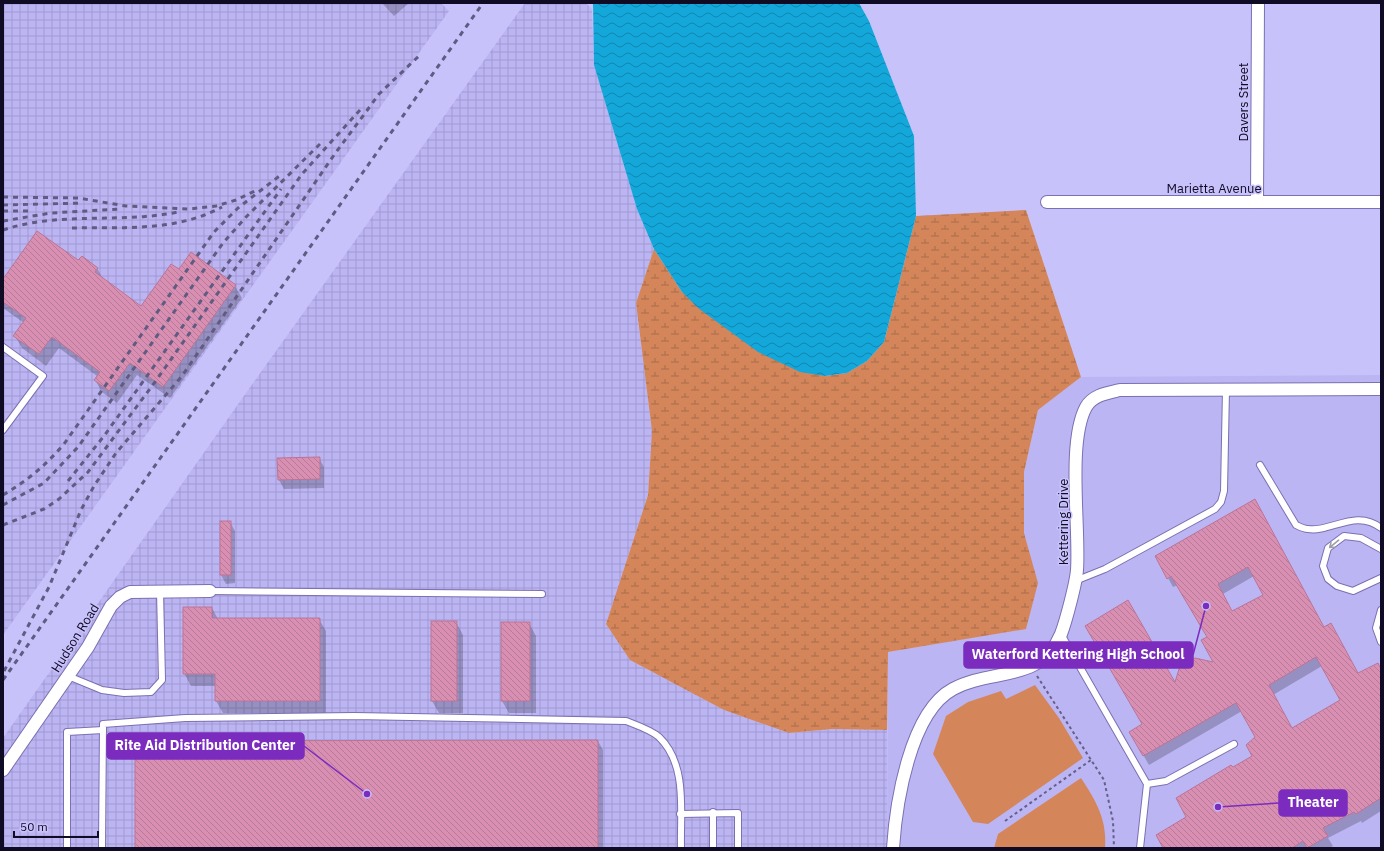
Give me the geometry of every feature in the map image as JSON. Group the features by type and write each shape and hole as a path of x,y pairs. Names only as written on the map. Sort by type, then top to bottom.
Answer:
{"street":[{"name":"Davers Street","path":"1257,202 1258,3"},
{"name":"Marietta Avenue","path":"1047,202 1381,202"},
{"name":"Kettering Drive","path":"893,848 898,799 904,776 922,725 930,710 942,697 953,689 966,683 1009,674 1031,666 1046,658 1061,634 1077,570 1076,444 1081,420 1086,406 1099,395 1120,390 1381,389"},
{"name":"Hudson Road","path":"3,770 88,647 102,619 120,597 130,592 210,590"}],"lane":[{"path":"3,347 43,376 3,430"},
{"path":"1075,582 1111,566 1215,509 1221,502 1224,491 1226,389"},
{"path":"1260,465 1296,525 1309,530 1342,521 1363,520 1381,528"},
{"path":"1381,548 1361,538 1344,536 1328,548 1323,566 1328,579 1337,586 1353,591 1381,578"},
{"path":"210,590 542,594"},
{"path":"68,676 102,690 124,693 151,692 162,680 160,591"},
{"path":"1381,610 1376,628 1381,642"},
{"path":"1061,634 1146,784 1140,848"},
{"path":"102,848 103,724 185,718 354,716 626,720 658,737 672,756 681,782 681,848"},
{"path":"67,848 67,732 103,730"},
{"path":"1146,784 1166,781 1234,744"},
{"path":"712,848 713,812"},
{"path":"680,814 738,812 738,848"},
{"path":"1140,838 1146,848"}],"path":[{"path":"1031,666 1104,780 1113,820 1114,848"},
{"path":"1005,821 1091,760"}],"shaded area":[{"path":"3,3 441,3 449,11 3,635"},
{"path":"525,3 586,3 592,9 594,65 637,209 654,249 636,303 652,431 648,495 606,624 630,660 724,710 789,733 832,729 887,730 887,848 3,848 3,738 241,400"},
{"path":"1381,375 1381,848 887,848 888,652 1026,628 1037,583 1024,533 1024,472 1038,410 1081,377"}],"green space":[{"path":"1026,210 1081,377 1038,410 1024,472 1024,533 1038,583 1026,629 888,652 887,730 832,729 789,733 724,710 630,660 606,624 648,495 652,431 636,303 654,249 682,292 825,376 847,373 867,361 884,342 916,216"},
{"path":"1035,685 1059,718 1083,758 988,824 973,822 933,754 946,716 968,702 1001,691 1006,699"},
{"path":"1081,778 1096,803 1102,819 1105,848 994,848 998,834"}],"water":[{"path":"593,3 859,3 869,21 914,136 916,216 884,342 867,361 847,373 825,376 800,372 758,352 698,308 682,292 654,249 637,209 594,65"}],"building":[{"path":"37,231 78,260 82,256 98,268 95,272 141,306 171,264 179,269 191,252 236,285 163,387 130,363 109,391 94,380 100,372 52,337 39,354 13,336 26,318 3,302 3,279"},
{"path":"320,457 320,479 278,480 277,458"},
{"path":"1255,499 1324,627 1331,623 1358,673 1378,663 1381,669 1381,798 1356,814 1354,812 1323,828 1328,836 1307,848 1303,841 1292,848 1163,848 1156,835 1186,817 1176,798 1231,765 1233,767 1252,756 1246,745 1255,737 1236,703 1143,756 1129,732 1142,724 1085,626 1128,600 1175,682 1180,666 1195,658 1213,662 1201,640 1207,637 1171,576 1167,579 1155,556","holes":["1248,567 1263,595 1232,611 1218,584","1316,657 1340,700 1292,728 1269,685"]},
{"path":"220,521 231,521 231,575 220,575"},
{"path":"183,607 212,607 212,618 320,618 320,701 215,701 215,674 183,674"},
{"path":"431,621 457,621 457,701 431,701"},
{"path":"501,622 530,622 530,701 501,701"},
{"path":"598,740 598,848 135,848 135,741"}],"railway":[{"path":"3,680 483,3"},
{"path":"4,671 49,587 81,510 94,486 116,453 182,376 334,155 379,94 421,54"},
{"path":"3,525 44,509 59,499 88,472 155,382 302,174 360,110"},
{"path":"3,505 44,483 78,447 223,243 247,216 323,141"},
{"path":"3,495 36,472 64,444 214,232 238,208 282,174"},
{"path":"68,481 104,436 281,189"},
{"path":"3,197 78,198 126,206 189,209 216,206 236,200 257,190"},
{"path":"3,205 83,203"},
{"path":"72,228 129,228 168,224 186,221 222,207"},
{"path":"3,221 51,213 120,209"},
{"path":"3,211 32,211"},
{"path":"3,230 25,224 46,221 134,217 178,212"}],"place":[{"name":"Waterford Kettering High School","path":"1206,606"},
{"name":"Rite Aid Distribution Center","path":"367,794"},
{"name":"Theater","path":"1218,807"}]}
